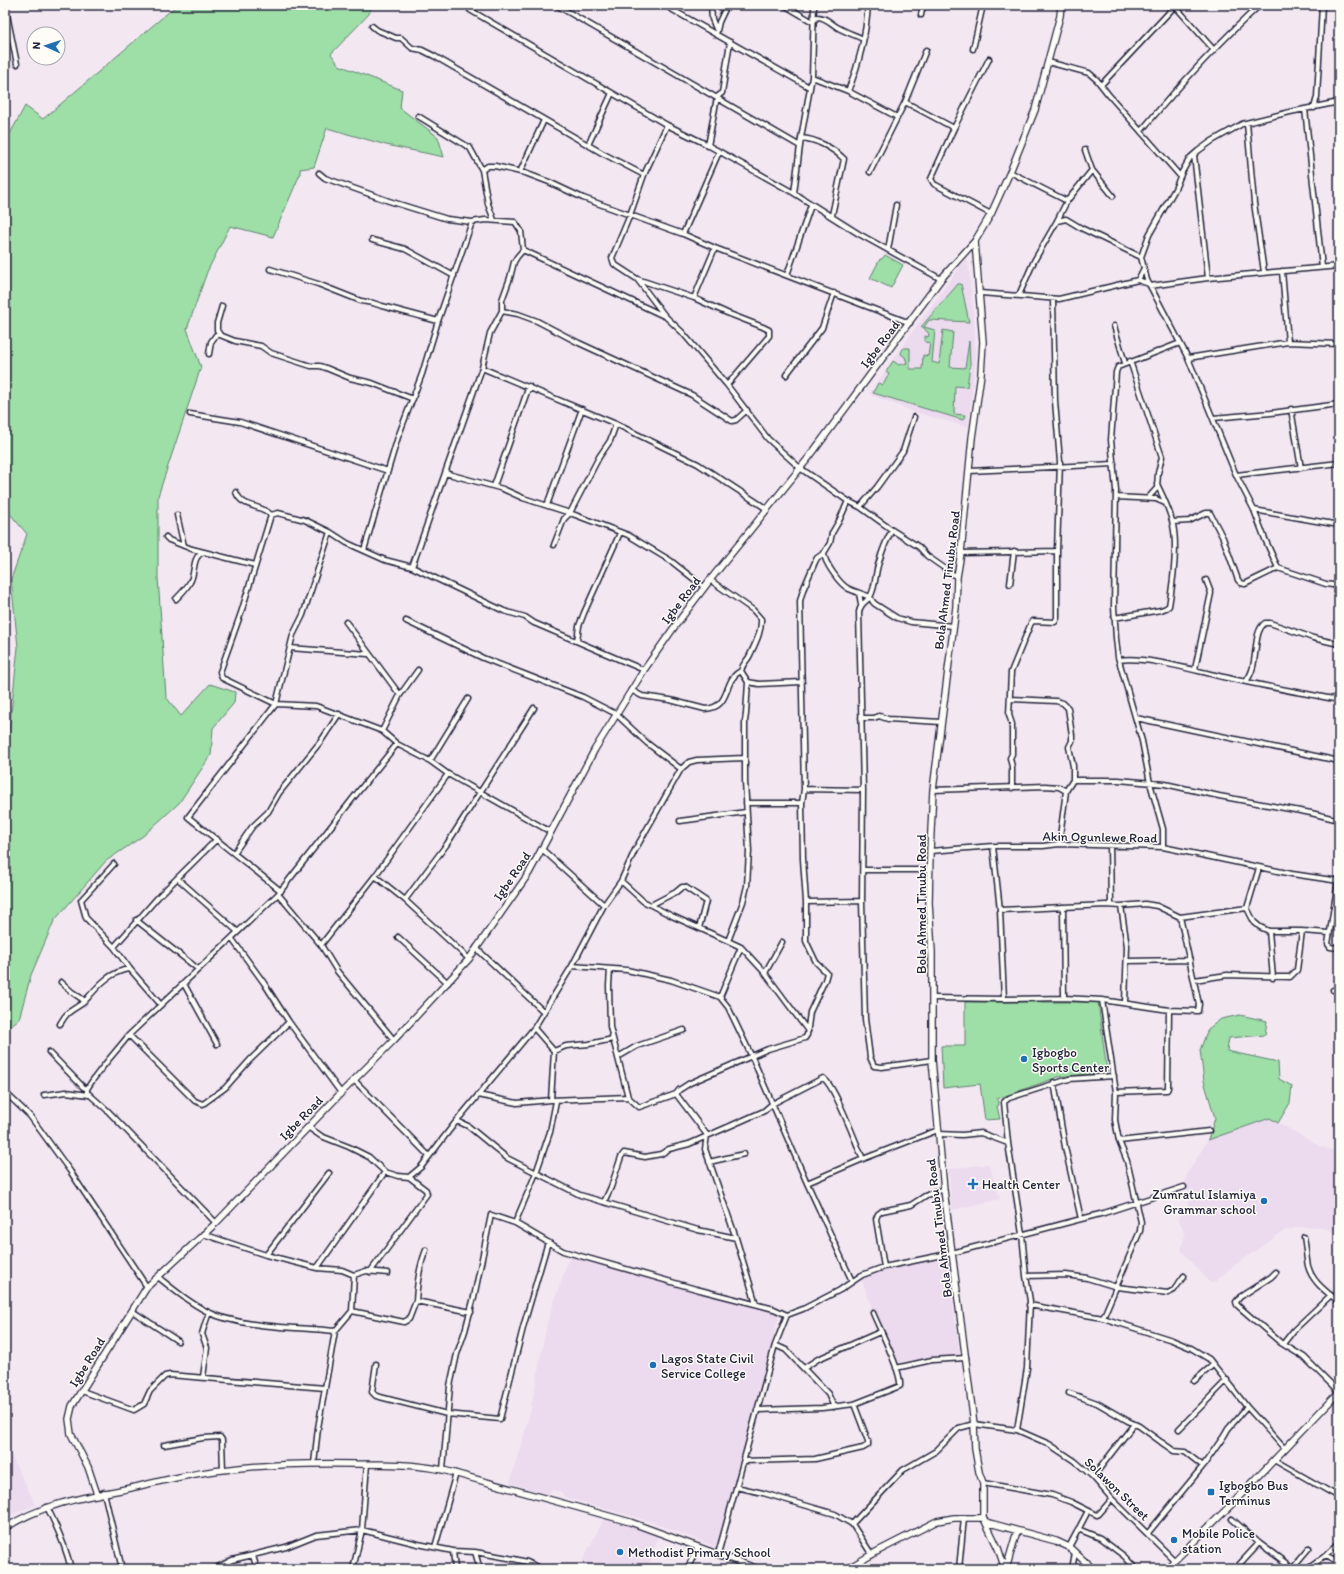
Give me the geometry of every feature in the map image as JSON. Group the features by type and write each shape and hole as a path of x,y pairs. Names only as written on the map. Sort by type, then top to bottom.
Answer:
{"main road":[{"name":"Igbe Road","path":"97,1494 88,1467 71,1434 69,1418 72,1406 147,1287 216,1223 394,1040 469,959 529,873 543,850 595,749 644,670 704,587 800,468 941,280 975,241 991,214 1035,110 1060,16 1061,5"},
{"name":"Bola Ahmed Tinubu Road","path":"975,241 983,342 981,374 969,471 962,553 957,577 953,626 933,790 929,870 932,952 932,1060 944,1190 974,1424 975,1449 979,1472 983,1483 985,1520"},
{"path":"1166,1569 1234,1502 1339,1392"},
{"path":"5,1528 46,1507 104,1492 223,1470 314,1464 421,1466 443,1470 630,1522 758,1569"},
{"path":"851,1568 872,1555 938,1521 954,1518 967,1518 985,1520 1017,1531 1056,1541 1069,1547 1093,1569"},
{"path":"985,1520 998,1548 1005,1569"},
{"path":"1005,1569 1017,1531"}],"street":[{"path":"5,5 17,64"},
{"path":"468,5 470,10 666,125 794,193 811,205 832,215 859,234 941,280"},
{"path":"556,5 800,146"},
{"path":"664,5 809,87"},
{"path":"712,5 712,19 717,29"},
{"path":"716,35 727,5"},
{"path":"784,5 813,22"},
{"path":"794,193 801,138 812,77 814,5"},
{"path":"848,91 859,64 866,30 868,5"},
{"path":"921,15 923,5"},
{"path":"973,49 983,5"},
{"path":"1141,131 1171,95 1260,5"},
{"path":"1314,108 1317,96 1322,5"},
{"path":"1101,85 1173,6 1214,50"},
{"path":"813,22 817,17 821,17 837,27 863,39"},
{"path":"372,26 396,38 401,38 412,48 422,50 434,56 588,145 644,175"},
{"path":"708,146 717,97 722,93 730,42"},
{"path":"870,172 905,102 926,50"},
{"path":"989,59 931,177 934,184 991,214"},
{"path":"1048,62 1089,73 1180,176"},
{"path":"812,77 848,91 897,117"},
{"path":"588,145 612,93"},
{"path":"1317,96 1323,106"},
{"path":"905,102 954,128"},
{"path":"1278,568 1254,510 1236,475 1188,358 1143,270 1141,257 1149,235 1175,189 1190,158 1212,141 1247,123 1339,102"},
{"path":"1305,109 1322,267"},
{"path":"418,116 470,148 482,170 488,204 494,220"},
{"path":"520,172 544,120"},
{"path":"1247,123 1254,203 1264,272"},
{"path":"666,125 644,175 630,215 612,258 612,262 637,279 694,298 763,327 770,332 769,336 727,385"},
{"path":"801,138 818,142 844,158 832,215"},
{"path":"1085,150 1092,170 1114,196"},
{"path":"683,234 719,152"},
{"path":"1194,155 1208,278"},
{"path":"482,170 488,166 495,166 520,172 549,182 583,198 683,234 715,248 910,323"},
{"path":"1019,295 1034,260 1058,221 1067,201 1092,170"},
{"path":"1010,172 1067,201"},
{"path":"319,173 325,178 407,207 447,219 472,222 485,220 515,222 520,226 523,250 514,262 502,300 502,311 490,333 482,368 412,568"},
{"path":"787,275 811,205"},
{"path":"888,250 896,205"},
{"path":"1063,210 1066,220"},
{"path":"1058,221 1066,220 1141,257"},
{"path":"364,550 398,437 422,374 438,321 472,222"},
{"path":"372,240 405,249 454,276"},
{"path":"694,298 715,248"},
{"path":"523,250 665,316"},
{"path":"980,293 1059,299 1138,280 1150,285 1264,272 1339,267"},
{"path":"270,268 318,284 361,301 425,316 438,321"},
{"path":"1138,280 1143,270"},
{"path":"1282,271 1288,342"},
{"path":"637,279 665,316 682,332 727,385 768,439 800,468 919,547 927,556 957,577"},
{"path":"786,375 822,328 834,293"},
{"path":"1012,788 1012,767 1010,758 1012,754 1012,724 1010,715 1011,672 1031,623 1033,621 1051,623 1055,622 1056,620 1060,466 1055,401 1053,299"},
{"path":"222,306 217,323 217,330 220,335 235,341 261,346 271,353 311,366 320,366 350,378 372,383 413,398"},
{"path":"502,311 518,314 537,321 579,343 692,395 732,421 736,420 746,410"},
{"path":"1114,326 1125,363"},
{"path":"209,354 214,338 216,335 220,335"},
{"path":"1163,847 1163,829 1150,783 1142,741 1119,660 1114,618 1116,497 1111,440 1116,372 1118,367 1180,342"},
{"path":"1188,358 1288,342 1339,344"},
{"path":"1130,361 1162,457 1155,490 1148,498"},
{"path":"482,368 529,386 616,424 698,464 767,509"},
{"path":"494,486 529,386"},
{"path":"1213,418 1339,404"},
{"path":"547,505 582,409"},
{"path":"1291,409 1301,468"},
{"path":"190,414 240,422 388,471"},
{"path":"860,507 903,451 914,418"},
{"path":"554,545 564,519 570,513 599,457 610,441 616,424"},
{"path":"1236,475 1339,463"},
{"path":"969,471 1114,464"},
{"path":"445,472 494,486 524,498 570,513 635,539 671,560 704,587"},
{"path":"1114,618 1161,610 1169,606 1174,565 1175,533 1173,522 1157,484"},
{"path":"236,492 241,501 268,511 271,515"},
{"path":"1116,497 1148,498 1166,503"},
{"path":"610,969 610,1027 628,1097 637,1106 643,1107 676,1094 679,1090 690,1083 768,1049 805,1038 808,1031 810,1012 825,980 826,973 816,962 806,941 802,804 804,789 800,601 815,562 817,558 824,553 830,543 832,533 848,501"},
{"path":"1254,510 1339,525"},
{"path":"271,515 278,513 304,520 330,532 347,543 385,560 412,568 504,611 525,617 534,623 644,670"},
{"path":"1173,522 1188,521 1206,513 1210,513 1213,516 1223,538 1238,580 1241,583 1245,584 1278,568 1326,584 1339,586"},
{"path":"177,515 184,546"},
{"path":"271,515 241,613 220,674 223,680 276,704 316,706 382,731 397,744 430,761 448,774 551,832"},
{"path":"861,604 870,597 877,574 878,563 886,541 892,530"},
{"path":"330,532 303,615 294,632 276,704 188,817 217,839 280,893 321,944 337,971 394,1040"},
{"path":"577,641 579,626 584,613 620,533"},
{"path":"166,537 169,540 184,546 255,565"},
{"path":"1010,584 1014,551"},
{"path":"962,553 1057,551"},
{"path":"176,599 191,581 197,557 200,553 204,552"},
{"path":"824,553 824,558 827,564 843,585 848,589 870,597 872,602 898,618 911,622 953,626"},
{"path":"631,690 642,696 670,700 705,709 711,709 718,705 726,696 731,678 741,671 743,663 749,657 761,628 761,616 710,580"},
{"path":"1195,669 1211,593 1206,580"},
{"path":"859,593 861,604 859,624 863,790 862,901 865,1019 872,1063 878,1067 932,1060"},
{"path":"406,621 483,658 583,697 616,714 647,743 681,769"},
{"path":"346,622 368,654 400,695"},
{"path":"1248,679 1256,660 1259,634 1262,625 1265,623 1270,623 1313,638 1339,644"},
{"path":"290,648 368,654"},
{"path":"1119,660 1134,659 1195,669 1248,679 1252,682 1292,692 1339,700"},
{"path":"382,731 400,695 418,670"},
{"path":"728,941 743,902 747,886 749,851 744,758 748,682 741,671"},
{"path":"748,682 759,684 802,682"},
{"path":"430,761 468,698"},
{"path":"1010,699 1056,701 1068,708 1072,735 1072,741 1069,746 1074,766 1073,780 1066,791 1059,844"},
{"path":"405,900 447,844 534,708"},
{"path":"234,854 252,827 268,812 279,793 321,741 339,714"},
{"path":"861,718 883,716 888,719 941,722"},
{"path":"1136,718 1339,761"},
{"path":"87,1089 96,1074 110,1060 129,1036 198,969 280,893 397,744"},
{"path":"409,1177 421,1167 534,1028 543,1011 572,966 604,905 621,881 635,850 681,769 689,762 698,760 744,758"},
{"path":"321,944 375,876 448,774"},
{"path":"1073,780 1118,780 1165,784 1339,820"},
{"path":"933,790 1056,786 1066,791"},
{"path":"804,789 863,790"},
{"path":"746,803 802,804"},
{"path":"680,821 746,812"},
{"path":"114,947 136,920 217,839"},
{"name":"Akin Ogunlewe Road","path":"930,851 993,846 1043,846 1059,844 1163,847 1259,868 1338,881"},
{"path":"1110,845 1111,905"},
{"path":"993,846 1000,910 1004,999"},
{"path":"543,850 604,905"},
{"path":"114,864 81,900 86,918 114,947 130,969 161,1005"},
{"path":"1259,868 1247,908 1254,922 1260,927 1269,931 1302,930 1329,933"},
{"path":"863,870 929,870"},
{"path":"375,876 405,900 469,959"},
{"path":"177,878 238,932"},
{"path":"621,881 643,901 741,947 765,973 808,1031"},
{"path":"1338,881 1328,944 1330,947 1339,948"},
{"path":"651,905 676,892 682,887 685,887 706,901 699,928"},
{"path":"806,902 862,901"},
{"path":"1000,910 1145,904 1156,906 1180,917 1247,908"},
{"path":"1121,906 1127,946 1125,1003"},
{"path":"1063,907 1064,998"},
{"path":"932,998 1064,998 1102,1000 1168,1010 1198,1010 1199,1004 1180,917"},
{"path":"136,920 198,969"},
{"path":"1194,980 1227,975 1274,978 1290,977 1297,970 1302,930"},
{"path":"1269,931 1274,978"},
{"path":"398,937 448,983"},
{"path":"232,939 264,983 289,1022 341,1093"},
{"path":"765,973 782,942"},
{"path":"720,997 741,947"},
{"path":"476,948 543,1011"},
{"path":"1127,961 1190,960"},
{"path":"572,966 627,970 670,980 720,997 728,1007 752,1057 852,1282"},
{"path":"60,1024 67,1014 85,1001 99,985 114,974 130,969"},
{"path":"62,982 72,992 85,1001"},
{"path":"184,984 217,1044"},
{"path":"1333,990 1339,988"},
{"path":"1102,1000 1116,1092 1115,1120 1119,1141 1127,1161 1138,1202 1141,1227 1104,1318"},
{"path":"1116,1092 1167,1090 1168,1010"},
{"path":"129,1036 195,1101 203,1104 224,1088 289,1022"},
{"path":"515,1223 536,1173 550,1132 554,1100 554,1051 534,1028"},
{"path":"618,1057 637,1046 684,1030"},
{"path":"554,1051 566,1046 588,1044 613,1039"},
{"path":"49,1052 83,1087 87,1089 90,1095 107,1110 182,1190 216,1223"},
{"path":"1017,1430 1027,1368 1029,1305 1022,1234 1008,1143 1004,1102 1054,1082 1069,1079 1114,1076"},
{"path":"604,1202 612,1187 622,1154 624,1153 645,1157 661,1154 669,1149 689,1144 764,1111 772,1104 821,1079 828,1081 863,1159"},
{"path":"354,1080 429,1156"},
{"path":"1054,1082 1065,1147 1081,1219"},
{"path":"44,1095 66,1092 90,1095"},
{"path":"676,1094 707,1135 705,1149 736,1238 756,1304"},
{"path":"8,1095 30,1116 70,1171 147,1287"},
{"path":"478,1095 517,1103 628,1097"},
{"path":"457,1121 468,1126 507,1158 580,1195 698,1230 736,1238"},
{"path":"308,1127 321,1136 349,1147 369,1158 385,1172 398,1176 409,1177 426,1190 428,1194 370,1272"},
{"path":"1119,1141 1209,1131"},
{"path":"807,1183 863,1159 939,1132 962,1135 981,1133 1008,1143"},
{"path":"709,1162 744,1154"},
{"path":"317,1268 385,1172"},
{"path":"266,1255 329,1173"},
{"path":"718,1554 775,1345 787,1316 840,1290 862,1275 884,1267 952,1252 1081,1219 1184,1187"},
{"path":"884,1267 876,1219 878,1214 882,1211 914,1204 925,1196 936,1191 944,1190"},
{"path":"443,1470 450,1386 457,1354 471,1312 486,1243 489,1218 491,1215 515,1223 563,1251 696,1289 774,1309 787,1316"},
{"path":"203,1234 266,1255 317,1268 342,1270 354,1275 362,1272 388,1273"},
{"path":"1304,1237 1308,1267 1316,1282 1339,1302"},
{"path":"376,1364 373,1394 447,1414 500,1419 524,1324 548,1242"},
{"path":"352,1310 404,1322 409,1319 416,1301 419,1271 426,1250"},
{"path":"1276,1272 1240,1297 1236,1303 1283,1344 1304,1357 1339,1392"},
{"path":"314,1464 335,1331 352,1310 354,1275"},
{"path":"1026,1276 1066,1275 1087,1278 1117,1287 1168,1293 1172,1292 1184,1276"},
{"path":"158,1277 187,1300 222,1317 257,1324 335,1331"},
{"path":"1283,1344 1294,1330 1331,1295"},
{"path":"416,1301 471,1312"},
{"path":"1029,1305 1104,1318 1185,1345 1209,1359 1247,1406 1285,1449"},
{"path":"132,1311 178,1341"},
{"path":"202,1378 206,1348 202,1334 209,1312"},
{"path":"757,1410 822,1408 854,1404 900,1386 896,1368 873,1313"},
{"path":"804,1368 818,1359 880,1332"},
{"path":"775,1345 786,1350 804,1368 828,1394 834,1407"},
{"path":"896,1368 932,1360 966,1358"},
{"path":"1194,1381 1213,1365"},
{"path":"82,1391 134,1410 144,1404 150,1391 165,1376 173,1375 325,1388"},
{"path":"1179,1429 1227,1380"},
{"path":"1069,1393 1097,1403 1144,1428 1174,1451 1185,1452 1203,1466"},
{"path":"744,1461 815,1459 863,1448 868,1445 868,1441 854,1404"},
{"path":"1148,1534 1203,1466 1228,1429 1247,1406"},
{"path":"852,1524 903,1470 936,1451 959,1428 974,1424"},
{"name":"Solawon Street","path":"974,1424 1017,1430 1049,1444 1076,1462 1093,1477 1112,1499 1174,1560"},
{"path":"1093,1477 1134,1424"},
{"path":"164,1445 195,1439 220,1438 222,1440 223,1470"},
{"path":"1274,1460 1339,1498"},
{"path":"353,1569 362,1530 367,1464"},
{"path":"435,1547 456,1474"},
{"path":"983,1483 1045,1493 1071,1502 1097,1515 1100,1514 1112,1499"},
{"path":"736,1487 763,1493 835,1514 852,1524 872,1555"},
{"path":"104,1492 122,1569"},
{"path":"46,1507 68,1554 71,1569"},
{"path":"1069,1547 1088,1511"},
{"path":"959,1569 967,1518"},
{"path":"1232,1519 1259,1543 1293,1568 1309,1548"},
{"path":"214,1569 232,1560 286,1547 316,1535 362,1530 453,1551 475,1552 527,1562 541,1569"},
{"path":"1078,1530 1100,1538 1124,1556 1136,1569"},
{"path":"1235,1569 1259,1543"},
{"path":"1307,1569 1325,1556 1339,1543"},
{"path":"687,1569 698,1547"},
{"path":"453,1551 455,1569"},
{"path":"475,1552 480,1569"},
{"path":"1072,1569 1075,1553"},
{"path":"253,1556 257,1569"},
{"path":"1325,1556 1339,1563"}],"shaded area":[{"path":"966,259 968,260 974,316 976,357 968,427 914,412 869,394"},
{"name":"Zumratul Islamiya Grammar school","path":"1270,1118 1319,1146 1339,1152 1339,1232 1317,1227 1298,1227 1284,1231 1228,1270 1215,1282 1210,1283 1181,1250 1185,1235 1178,1217 1187,1209 1191,1193 1184,1187 1187,1174 1208,1140"},
{"name":"Health Center","path":"989,1164 1000,1199 952,1210 949,1169"},
{"name":"Lagos State Civil Service College","path":"570,1255 702,1293 780,1312 716,1547 649,1521 564,1497 562,1492 553,1490 547,1494 510,1483 531,1409 547,1323"},
{"path":"947,1259 960,1357 919,1359 895,1363 861,1278 896,1267"},
{"path":"5,1444 36,1505 13,1514 5,1520"},
{"name":"Methodist Primary School","path":"604,1519 658,1535 648,1569 578,1569"}],"green space":[{"path":"177,5 372,5 369,14 331,54 339,65 402,90 400,108 438,137 444,157 386,145 327,128 314,167 300,169 300,174 273,237 230,226 207,272 187,329 201,367 158,496 158,577 166,697 181,716 210,684 235,692 234,703 213,728 211,755 179,803 143,836 106,861 54,921 31,975 19,1019 5,1030 5,755 7,751 18,647 11,579 27,534 5,508 5,143 25,106 43,119"},
{"path":"885,255 903,265 891,288 870,278 880,259 882,259"},
{"path":"958,284 961,284 969,322 929,320 924,327 935,330 932,362 939,364 943,330 953,332 950,367 965,368 969,341 970,365 967,387 955,386 954,414 965,415 963,420 873,393 878,383 883,385 889,374 886,372 893,361 899,365 907,363 905,357 901,354 903,348 910,348 910,369 922,369 923,355 928,356 930,343 925,342 925,336 928,337 929,334 923,327 921,327"},
{"name":"Igbogbo Sports Center","path":"965,1002 1098,1002 1107,1072 1058,1077 997,1099 1000,1119 985,1120 980,1084 943,1088 941,1046 965,1046"},
{"path":"1240,1015 1267,1021 1265,1035 1229,1038 1227,1051 1278,1062 1279,1079 1292,1086 1290,1103 1278,1123 1270,1118 1208,1140 1215,1118 1204,1081 1200,1050 1208,1029 1221,1019"}],"place":[{"name":"Igbogbo Sports Center","path":"1024,1059"},
{"name":"Health Center","path":"973,1184"},
{"name":"Zumratul Islamiya Grammar school","path":"1264,1201"},
{"name":"Lagos State Civil Service College","path":"653,1365"},
{"name":"Igbogbo Bus Terminus","path":"1211,1492"},
{"name":"Mobile Police station","path":"1174,1540"},
{"name":"Methodist Primary School","path":"620,1552"}]}
